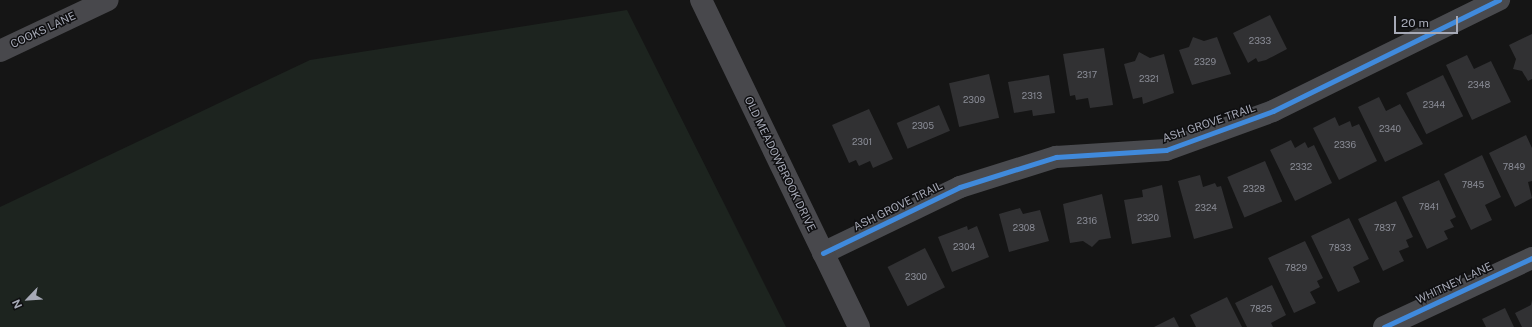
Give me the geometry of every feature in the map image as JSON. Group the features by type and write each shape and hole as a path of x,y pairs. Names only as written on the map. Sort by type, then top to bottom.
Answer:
{"main road":[{"name":"COOKS LANE","path":"0,51 108,0"},
{"name":"OLD MEADOWBROOK DRIVE","path":"701,0 859,327"}],"street":[{"name":"ASH GROVE TRAIL","path":"823,253 960,187 1056,157 1166,150 1273,111 1499,0"},
{"name":"WHITNEY LANE","path":"1384,327 1532,258"}],"shaded area":[{"path":"627,10 786,327 0,327 0,207 310,60"}],"building":[{"path":"1270,15 1287,49 1266,60 1258,62 1256,58 1248,63 1233,33"},
{"path":"1532,34 1532,79 1528,81 1522,71 1513,69 1516,59 1509,45"},
{"path":"1193,37 1204,41 1217,37 1231,74 1192,85 1179,50 1189,47"},
{"path":"1104,48 1113,105 1090,108 1088,98 1076,100 1075,95 1070,96 1063,54"},
{"path":"1139,52 1150,58 1164,54 1174,93 1143,104 1142,97 1133,99 1124,64 1135,61"},
{"path":"1467,55 1474,69 1491,61 1511,102 1472,120 1446,65"},
{"path":"989,74 999,118 959,127 949,83"},
{"path":"1049,75 1055,113 1033,116 1032,110 1014,113 1008,82"},
{"path":"1443,75 1463,116 1426,134 1406,93"},
{"path":"1379,97 1386,111 1400,104 1423,144 1385,162 1358,107"},
{"path":"939,105 950,131 908,149 897,123"},
{"path":"869,109 893,159 873,168 870,161 859,166 856,160 849,163 832,125"},
{"path":"1335,117 1339,126 1350,121 1352,127 1359,124 1377,161 1339,180 1313,128"},
{"path":"1526,135 1532,148 1532,181 1528,182 1532,198 1515,207 1489,153"},
{"path":"1291,140 1295,148 1305,142 1308,148 1314,145 1332,183 1295,201 1270,150"},
{"path":"1482,155 1501,197 1485,205 1492,220 1471,230 1444,174"},
{"path":"1265,161 1282,202 1244,218 1227,177"},
{"path":"1200,175 1203,187 1215,183 1217,187 1221,186 1233,228 1194,239 1178,181"},
{"path":"1439,180 1456,217 1450,220 1454,227 1444,231 1448,239 1427,249 1402,197"},
{"path":"1162,185 1171,237 1132,244 1124,200 1143,197 1142,190"},
{"path":"1102,194 1111,238 1099,240 1092,247 1083,241 1070,243 1063,204"},
{"path":"1396,201 1413,237 1406,240 1409,247 1399,251 1404,261 1383,271 1358,219"},
{"path":"1020,208 1023,214 1040,210 1049,241 1009,252 999,214"},
{"path":"1349,218 1369,259 1353,267 1360,282 1338,292 1311,236"},
{"path":"967,226 968,230 977,226 989,257 952,272 938,237"},
{"path":"1305,241 1323,278 1317,281 1320,287 1310,292 1316,303 1294,313 1268,258"},
{"path":"925,248 945,287 908,306 888,267"},
{"path":"1272,285 1286,315 1271,323 1273,327 1247,327 1235,303"},
{"path":"1227,297 1242,327 1196,327 1190,315"},
{"path":"1532,300 1532,327 1522,327 1515,313 1531,305"},
{"path":"1505,308 1514,327 1486,327 1482,319"},
{"path":"1174,317 1179,327 1154,327"}],"cycle path":[{"path":"823,253 960,187 1056,157 1166,150 1273,111 1499,0"},
{"path":"1384,327 1532,258"}]}
